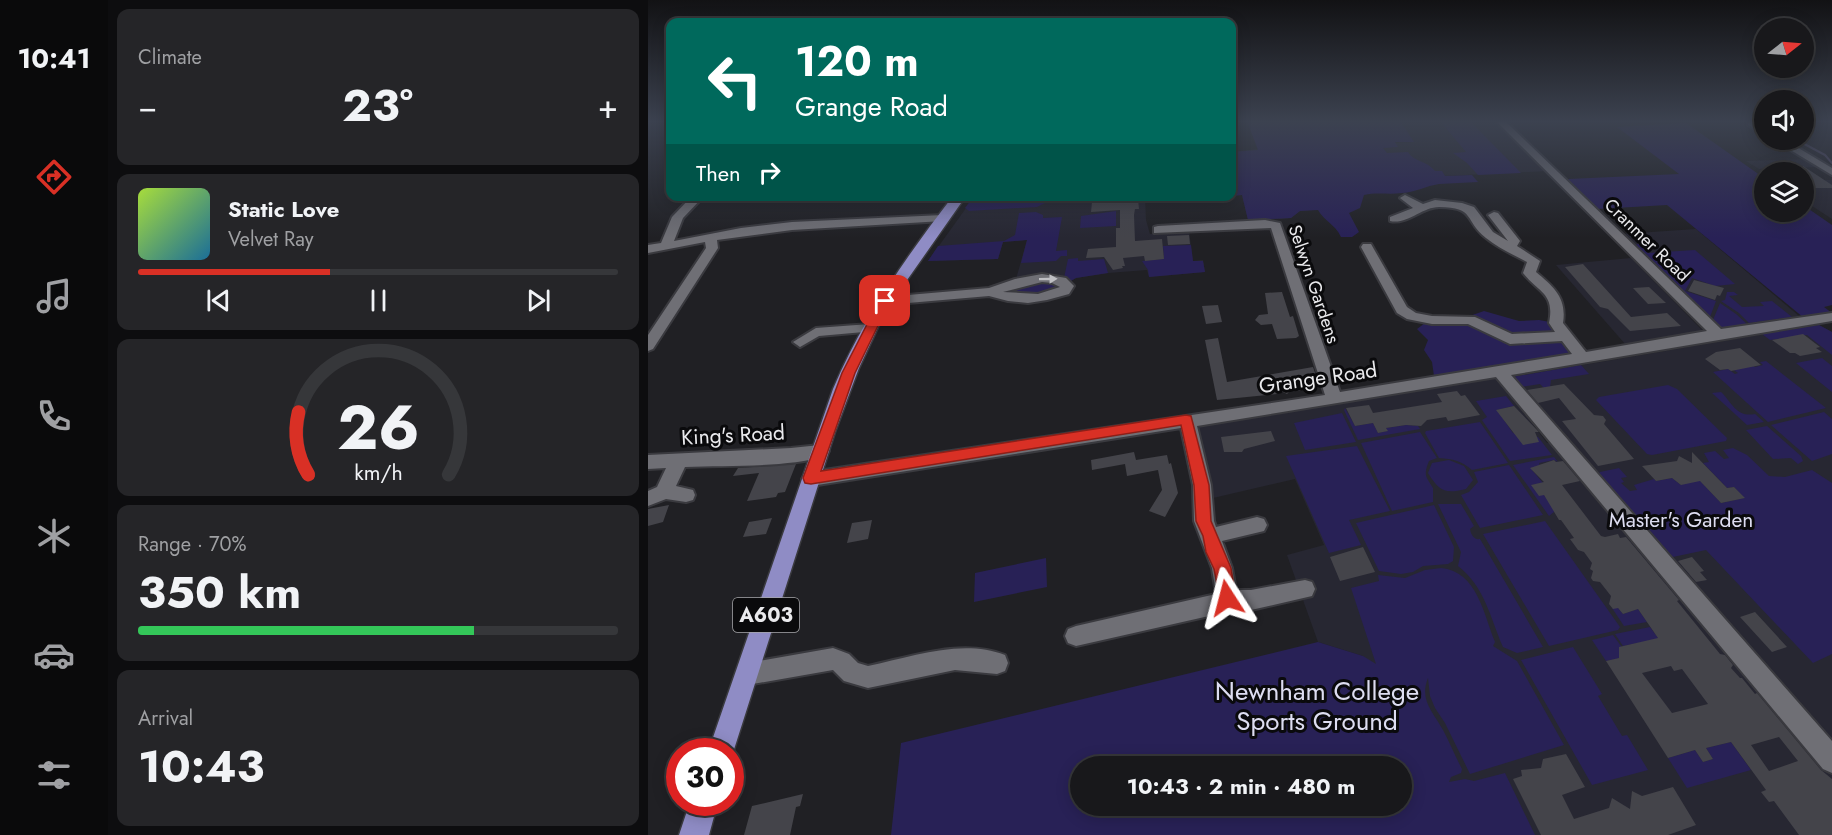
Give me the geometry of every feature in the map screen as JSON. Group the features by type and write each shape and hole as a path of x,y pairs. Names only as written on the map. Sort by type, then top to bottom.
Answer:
{"main road":[{"name":"A603","path":"726,738 820,451 849,373 885,301 919,258 957,201"},
{"path":"694,835 700,816"}],"street":[{"name":"Cranmer Road","path":"1540,160 1718,334"},
{"path":"1812,160 1832,172"},
{"path":"1405,198 1422,208"},
{"path":"666,246 678,217 694,201"},
{"path":"1394,219 1435,203 1455,204 1470,209 1489,235 1534,261 1529,273 1558,300 1559,310 1556,323 1583,359"},
{"path":"1453,212 1459,216 1475,218"},
{"path":"1494,215 1514,241 1510,246"},
{"path":"648,249 711,242 792,226 948,216"},
{"name":"Selwyn Gardens","path":"1158,230 1265,223 1276,225 1334,398"},
{"path":"648,346 711,242"},
{"path":"1367,247 1402,310 1412,316 1432,320 1470,320 1510,339 1564,336"},
{"path":"885,301 992,292"},
{"name":"Grange Road","path":"811,478 1583,359 1718,334 1828,321"},
{"path":"800,342 816,332 870,328"},
{"path":"1500,372 1832,760"},
{"path":"1186,420 1202,485 1204,521 1222,568 1227,598"},
{"name":"King's Road","path":"648,462 791,455 820,451"},
{"path":"656,496 680,460"},
{"path":"656,496 686,495"},
{"path":"1211,536 1257,525"},
{"path":"1076,636 1209,606 1227,598 1251,600 1305,589"},
{"path":"747,674 830,660 841,662 852,674 868,677 955,659 997,663"}],"shaded area":[{"path":"1236,160 1537,160 1548,171 1345,181 1354,207 1300,211 1291,218 1282,219 1248,220 1242,195 1236,196"},
{"path":"1806,160 1809,162 1754,162 1754,166 1746,161"},
{"path":"1814,180 1832,180 1832,219 1814,207"},
{"path":"971,201 1145,201 1146,220 1150,234 1189,231 1193,261 1203,260 1205,272 1149,277 1147,270 1108,273 1076,278 1069,282 1057,276 1016,279 1027,240 1003,242 998,259 928,261"},
{"path":"1696,229 1799,316 1721,328 1622,234"},
{"path":"1631,258 1703,331 1626,345 1556,265"},
{"path":"1819,325 1832,332 1832,746 1512,377"},
{"path":"1497,378 1547,443 1551,443 1593,489 1832,769 1832,835 1475,835 1363,656 1318,642 1287,555 1324,545 1295,479 1213,498 1196,429 1199,426"}],"green space":[{"path":"1236,160 1417,160 1435,171 1442,171 1445,176 1472,175 1478,182 1439,184 1407,192 1364,195 1360,208 1349,213 1359,232 1352,237 1341,237 1318,210 1300,211 1291,218 1248,220 1242,195 1236,196"},
{"path":"1463,160 1508,160 1521,173 1478,175"},
{"path":"1660,160 1738,160 1754,171 1754,222 1814,222 1814,213 1832,225 1832,305 1824,307 1832,313 1804,318 1667,205 1598,209 1568,179 1679,174"},
{"path":"970,201 1046,201 1037,207 969,211 965,208"},
{"path":"1116,211 1116,226 1080,228 1081,216"},
{"path":"1036,212 1043,215 1043,218 1062,217 1056,251 1067,250 1067,256 1061,256 1056,261 1021,263 1027,240 1003,242 998,259 928,261 938,246 1004,241 1015,235 1019,213"},
{"path":"1639,244 1648,253 1695,250 1735,284 1715,286 1692,278 1685,291 1716,301 1710,317 1634,245"},
{"path":"1191,245 1193,261 1203,261 1205,272 1149,277 1148,270 1142,261 1164,259 1163,246"},
{"path":"1078,258 1078,261 1104,259 1108,273 1076,278 1069,282 1064,278 1068,259"},
{"path":"1049,281 1060,286 1059,289 1036,295 1002,294 1000,290 1018,284"},
{"path":"1727,292 1734,292 1738,295 1729,296 1742,307 1764,306 1760,302 1772,301 1792,317 1749,323 1721,301 1725,300"},
{"path":"1720,303 1747,324 1721,328 1713,320"},
{"path":"1484,311 1519,321 1550,322 1561,340 1575,355 1434,376 1432,362 1424,350 1428,340 1417,329 1425,323 1452,322"},
{"path":"1819,325 1832,332 1832,355 1807,335 1770,340 1762,334"},
{"path":"1822,358 1832,366 1832,392 1796,363"},
{"path":"1766,361 1826,408 1768,422 1713,372 1728,369 1735,374 1738,373 1734,370 1749,362 1755,367 1763,365 1760,362"},
{"path":"1581,365 1589,374 1551,380 1550,387 1544,388 1540,384 1521,387 1512,377"},
{"path":"1668,385 1677,389 1727,438 1726,441 1647,454 1596,400 1599,397"},
{"path":"1721,392 1743,414 1755,414 1764,422 1747,425 1712,393"},
{"path":"1506,396 1514,406 1497,410 1513,433 1538,437 1552,455 1510,461 1482,420 1487,417 1476,401"},
{"path":"1345,408 1355,426 1373,423 1378,433 1387,431 1386,428 1406,425 1418,426 1420,429 1358,440"},
{"path":"1824,412 1832,419 1832,454 1812,461 1771,425"},
{"path":"1342,413 1356,442 1305,450 1294,423"},
{"path":"1480,422 1508,463 1472,470 1457,461 1439,458 1425,433 1426,431"},
{"path":"1767,426 1801,456 1803,461 1798,464 1791,458 1773,459 1746,430"},
{"path":"1420,432 1437,458 1429,461 1426,470 1427,478 1433,488 1433,502 1392,511 1361,443"},
{"path":"1357,446 1390,511 1349,520 1361,545 1329,553 1286,456"},
{"name":"Master's Garden","path":"1733,448 1747,455 1769,476 1785,477 1812,470 1832,483 1832,654 1813,663 1706,550 1668,558 1597,476 1600,472 1619,468 1627,477 1621,478 1624,482 1621,483 1630,491 1637,490 1634,485 1654,479 1656,481 1672,478 1681,485 1687,467 1721,503 1744,498 1734,487 1727,488 1703,463 1709,462 1704,453 1715,451 1724,459 1729,458 1723,450"},
{"path":"1554,457 1558,462 1554,460 1539,463 1540,466 1532,470 1543,483 1532,485 1544,495 1555,511 1549,516 1513,465"},
{"path":"1449,460 1464,466 1473,480 1466,489 1444,490 1428,473 1432,463"},
{"path":"1509,465 1543,515 1480,528 1461,495 1469,492 1478,482 1474,472"},
{"path":"1438,504 1461,504 1474,526 1470,529 1472,535 1480,539 1543,647 1517,653 1503,647 1481,593 1475,583 1458,566 1461,552"},
{"path":"1434,505 1454,547 1453,561 1448,564 1423,566 1413,572 1401,574 1379,571 1356,523"},
{"path":"1545,521 1620,627 1618,630 1549,646 1483,534"},
{"path":"1046,558 1047,587 974,602 975,573"},
{"name":"Newnham College Sports Ground","path":"1441,568 1463,577 1477,596 1487,619 1495,642 1493,646 1517,661 1564,745 1470,774 1445,723 1435,708 1430,696 1428,678 1425,693 1428,706 1443,730 1462,769 1461,773 1451,777 1449,782 1465,779 1474,781 1505,773 1535,835 891,835 901,743 1318,642 1363,656 1376,664 1351,588 1379,581 1378,575 1405,578 1425,570"},
{"path":"1612,608 1618,608 1623,614 1638,609 1647,622 1624,626"},
{"path":"1650,627 1659,639 1623,646 1615,634"},
{"path":"1613,635 1626,653 1619,651 1621,658 1606,661 1592,640"},
{"path":"1573,647 1602,694 1598,696 1622,736 1627,735 1648,770 1592,785 1521,660"},
{"path":"1731,742 1751,770 1687,788 1668,758 1695,750 1703,762 1713,759 1706,748"}],"building":[{"path":"1814,173 1832,185 1832,188 1814,188"},
{"path":"1138,201 1139,209 1135,209 1134,215 1135,241 1162,239 1164,259 1145,261 1144,256 1123,258 1125,266 1113,270 1104,257 1086,258 1088,249 1116,247 1116,228 1120,228 1120,210 1091,212 1092,202"},
{"path":"1189,235 1190,244 1168,245 1167,236"},
{"path":"1583,264 1631,317 1667,313 1681,326 1630,331 1608,309 1600,307 1565,267"},
{"path":"1694,280 1724,288 1715,300 1688,291"},
{"path":"1649,287 1666,303 1648,304 1633,288"},
{"path":"1282,292 1290,317 1293,316 1299,336 1296,338 1277,339 1272,324 1261,325 1255,320 1259,315 1268,314 1265,293"},
{"path":"1218,305 1222,322 1206,324 1202,306"},
{"path":"1803,334 1820,347 1816,348 1822,352 1800,356 1790,353 1772,340"},
{"path":"1218,338 1227,382 1313,367 1320,387 1287,394 1279,390 1277,394 1217,400 1205,340"},
{"path":"1740,348 1761,365 1731,371 1720,370 1705,359 1716,352"},
{"path":"1564,384 1594,415 1603,416 1606,420 1604,424 1634,459 1598,466 1562,421 1576,419 1559,398 1538,403 1527,390"},
{"path":"1457,391 1461,396 1465,395 1480,415 1448,421 1446,417 1427,420 1421,426 1406,425 1386,428 1388,431 1378,433 1373,423 1355,426 1346,408 1369,405 1373,413 1442,402 1437,394"},
{"path":"1514,406 1539,432 1535,432 1539,442 1523,445 1496,410"},
{"path":"1271,431 1275,441 1244,449 1242,452 1224,452 1221,437"},
{"path":"1134,452 1136,460 1167,455 1169,464 1171,463 1178,493 1165,517 1149,511 1162,490 1158,470 1127,476 1125,464 1092,470 1091,460"},
{"path":"1692,452 1727,488 1734,487 1745,498 1721,503 1700,481 1681,485 1672,478 1656,481 1642,466 1677,461 1679,456 1692,463"},
{"path":"1554,460 1563,461 1580,481 1562,485 1601,536 1618,534 1620,538 1626,537 1679,600 1677,601 1720,654 1725,655 1733,665 1731,668 1755,694 1757,693 1821,770 1832,779 1832,835 1799,835 1774,801 1769,802 1761,792 1766,790 1731,742 1706,748 1713,759 1703,762 1695,750 1668,758 1606,661 1619,658 1619,647 1658,638 1638,609 1623,614 1618,608 1613,609 1609,604 1611,596 1600,582 1593,581 1591,578 1592,563 1570,539 1574,538 1559,520 1544,495 1539,496 1531,485 1544,482 1530,468","holes":["1671,666 1674,671 1682,669 1708,704 1672,713 1642,673","1779,737 1798,761 1769,771 1751,745"]},
{"path":"796,464 785,492 778,493 776,497 747,501 759,473 733,476 738,468"},
{"path":"669,505 663,522 648,526 648,509"},
{"path":"772,518 766,534 743,537 749,522"},
{"path":"872,520 868,539 847,543 852,523"},
{"path":"1363,547 1375,572 1340,581 1330,557"},
{"path":"1692,557 1704,571 1700,572 1707,580 1696,582 1678,561"},
{"path":"1755,612 1787,647 1772,652 1740,617"},
{"path":"1566,754 1585,787 1562,795 1574,819 1609,808 1612,798 1630,809 1632,791 1642,796 1673,787 1696,825 1668,835 1541,835 1513,779 1522,776 1521,770 1541,768 1543,759"},
{"path":"803,794 800,806 796,807 790,835 744,835 752,806"}],"waterway":[{"path":"1829,160 1832,163"}],"route":[{"path":"885,301 849,373 811,478 1186,420 1202,485 1204,521 1222,568 1227,598"}]}
